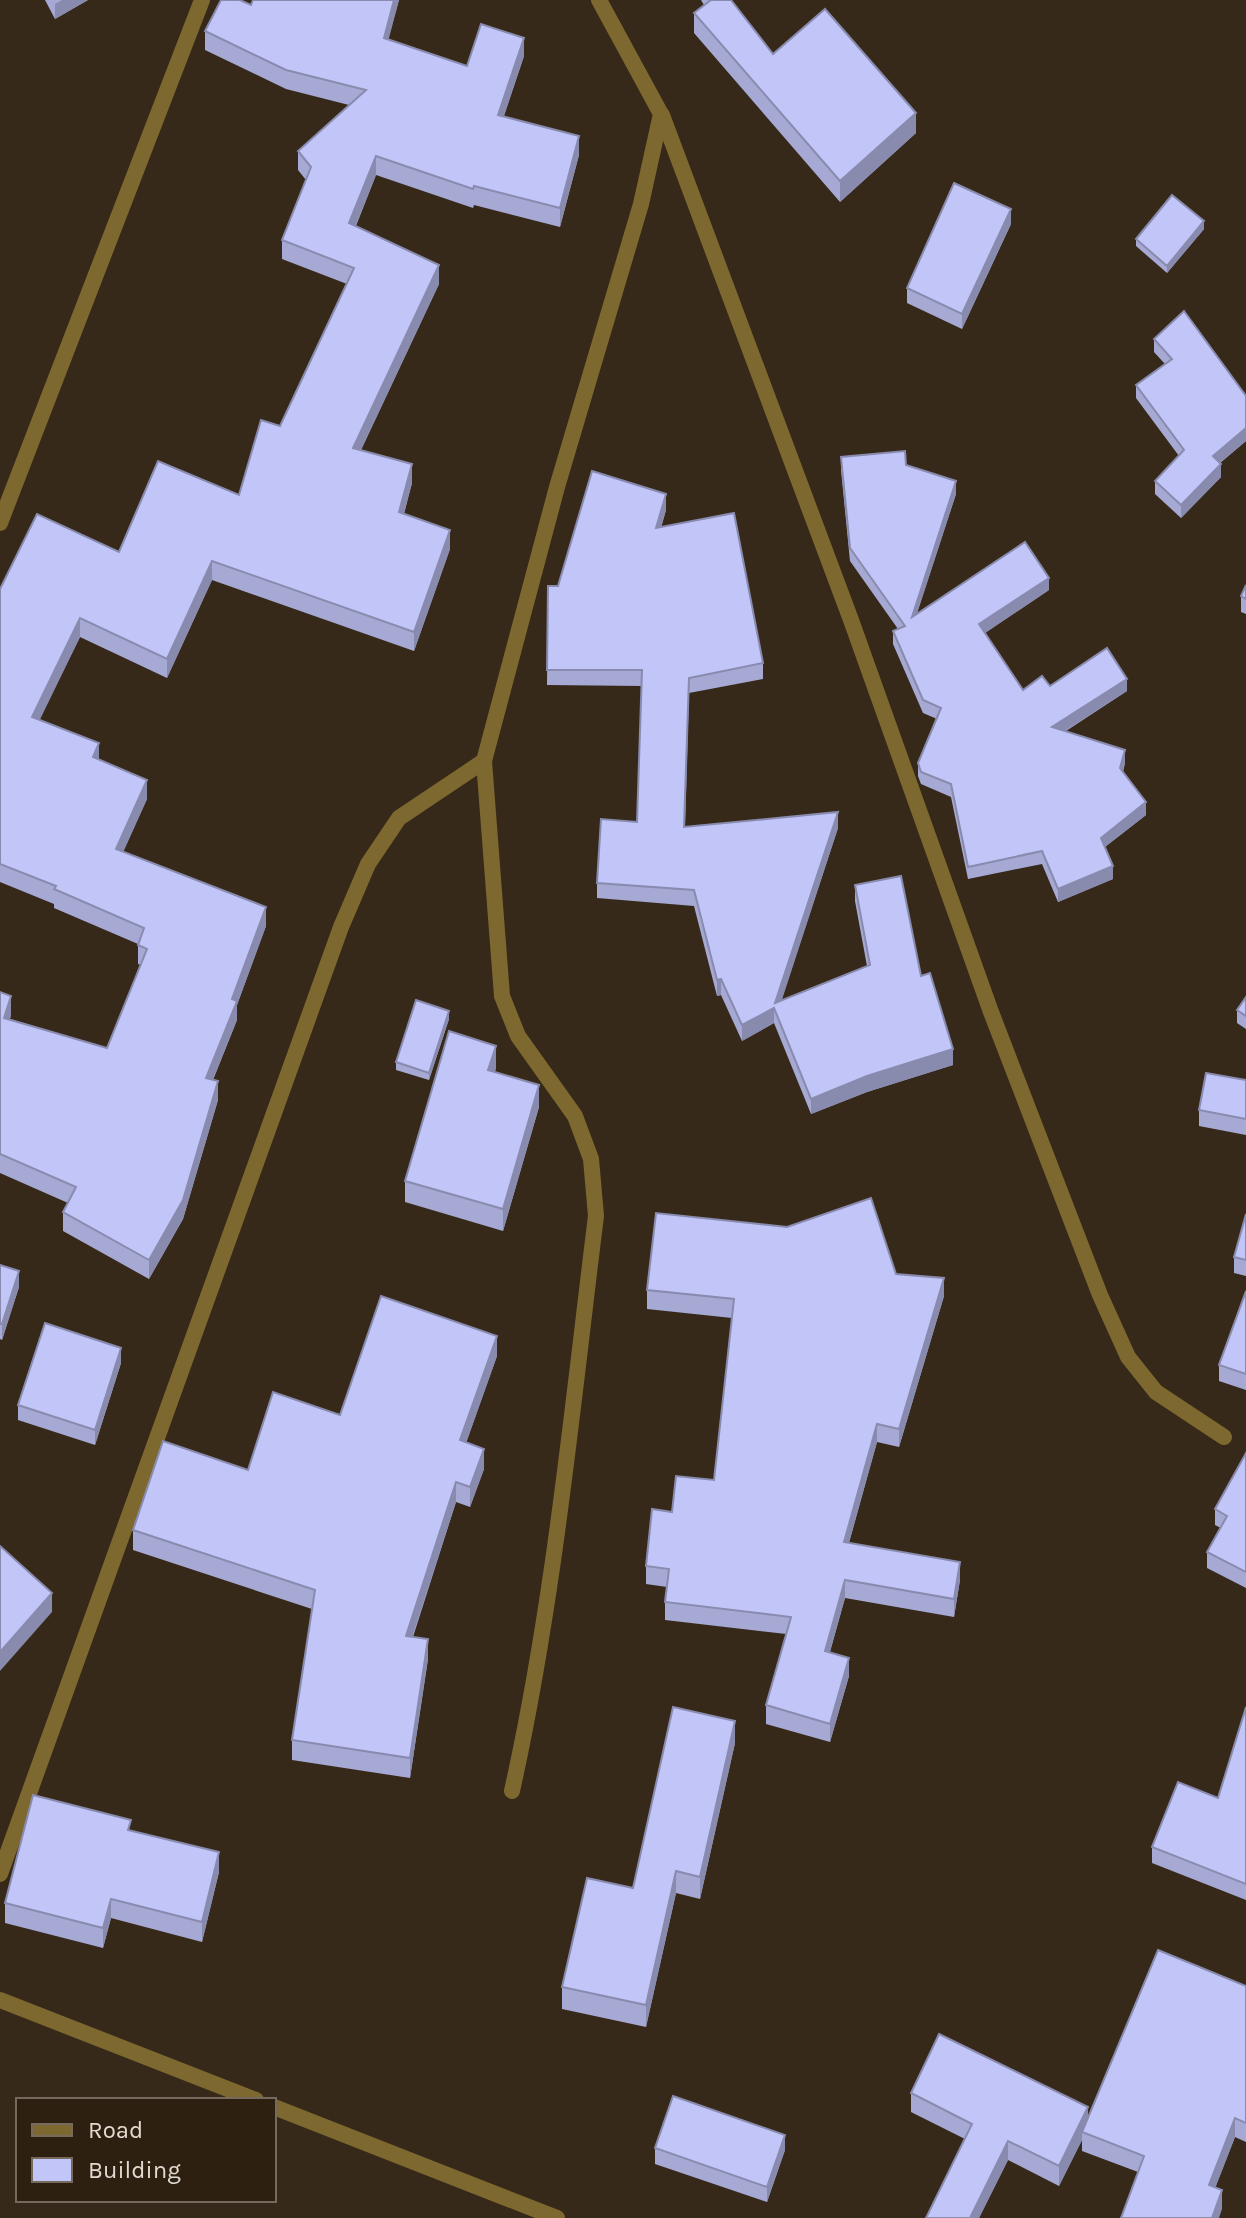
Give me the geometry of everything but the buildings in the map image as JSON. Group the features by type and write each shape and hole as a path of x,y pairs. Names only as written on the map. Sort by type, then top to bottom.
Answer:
{"street":[{"path":"0,523 202,0"},
{"path":"599,0 661,114 851,620 991,1012 1100,1295 1128,1357 1156,1392 1224,1437"},
{"path":"512,1791 537,1677 547,1609 596,1216 591,1159 575,1116 518,1036 502,996 484,761 557,487 641,204 661,114"},
{"path":"0,1874 341,927 368,864 399,818 484,761"},
{"path":"0,2000 251,2098"},
{"path":"276,2108 557,2218"}]}
